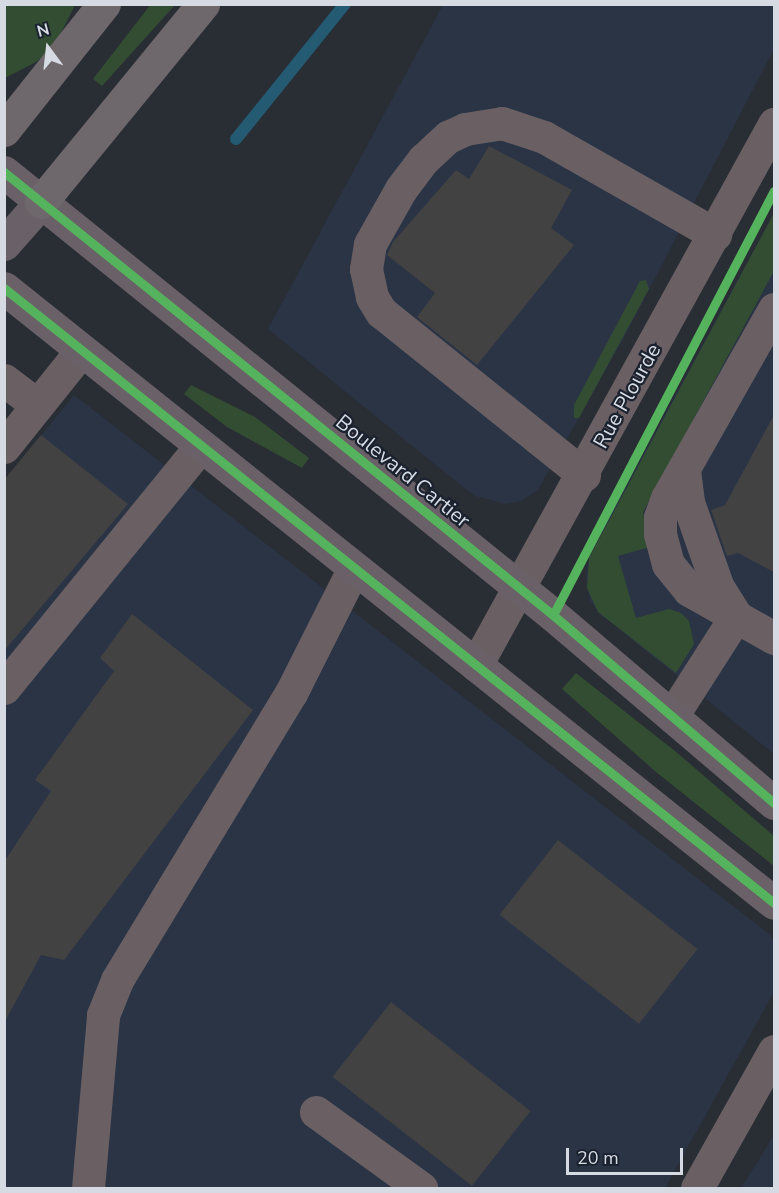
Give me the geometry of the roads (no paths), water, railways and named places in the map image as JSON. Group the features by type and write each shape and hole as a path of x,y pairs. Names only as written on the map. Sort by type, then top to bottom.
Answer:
{"highway":[{"path":"4,130 104,4"},
{"path":"41,202 203,4"}],"main road":[{"name":"Boulevard Cartier","path":"4,172 521,589 774,803"},
{"path":"4,244 41,202"},
{"path":"4,288 774,903"}],"street":[{"path":"584,475 381,312 372,297 366,269 370,244 424,159 448,137 465,129 502,123 544,137 715,234"},
{"name":"Rue Plourde","path":"476,666 521,589 715,234 770,143"},
{"path":"774,309 684,469 660,517 660,534 668,564 689,590 774,638"},
{"path":"4,447 81,351"},
{"path":"4,380 37,405"},
{"path":"4,688 201,446"},
{"path":"88,1188 103,1015 117,980 291,693 354,568"},
{"path":"672,716 736,616"},
{"path":"697,1188 774,1052"},
{"path":"316,1112 421,1188"}],"waterway":[{"path":"236,139 345,4"}]}
